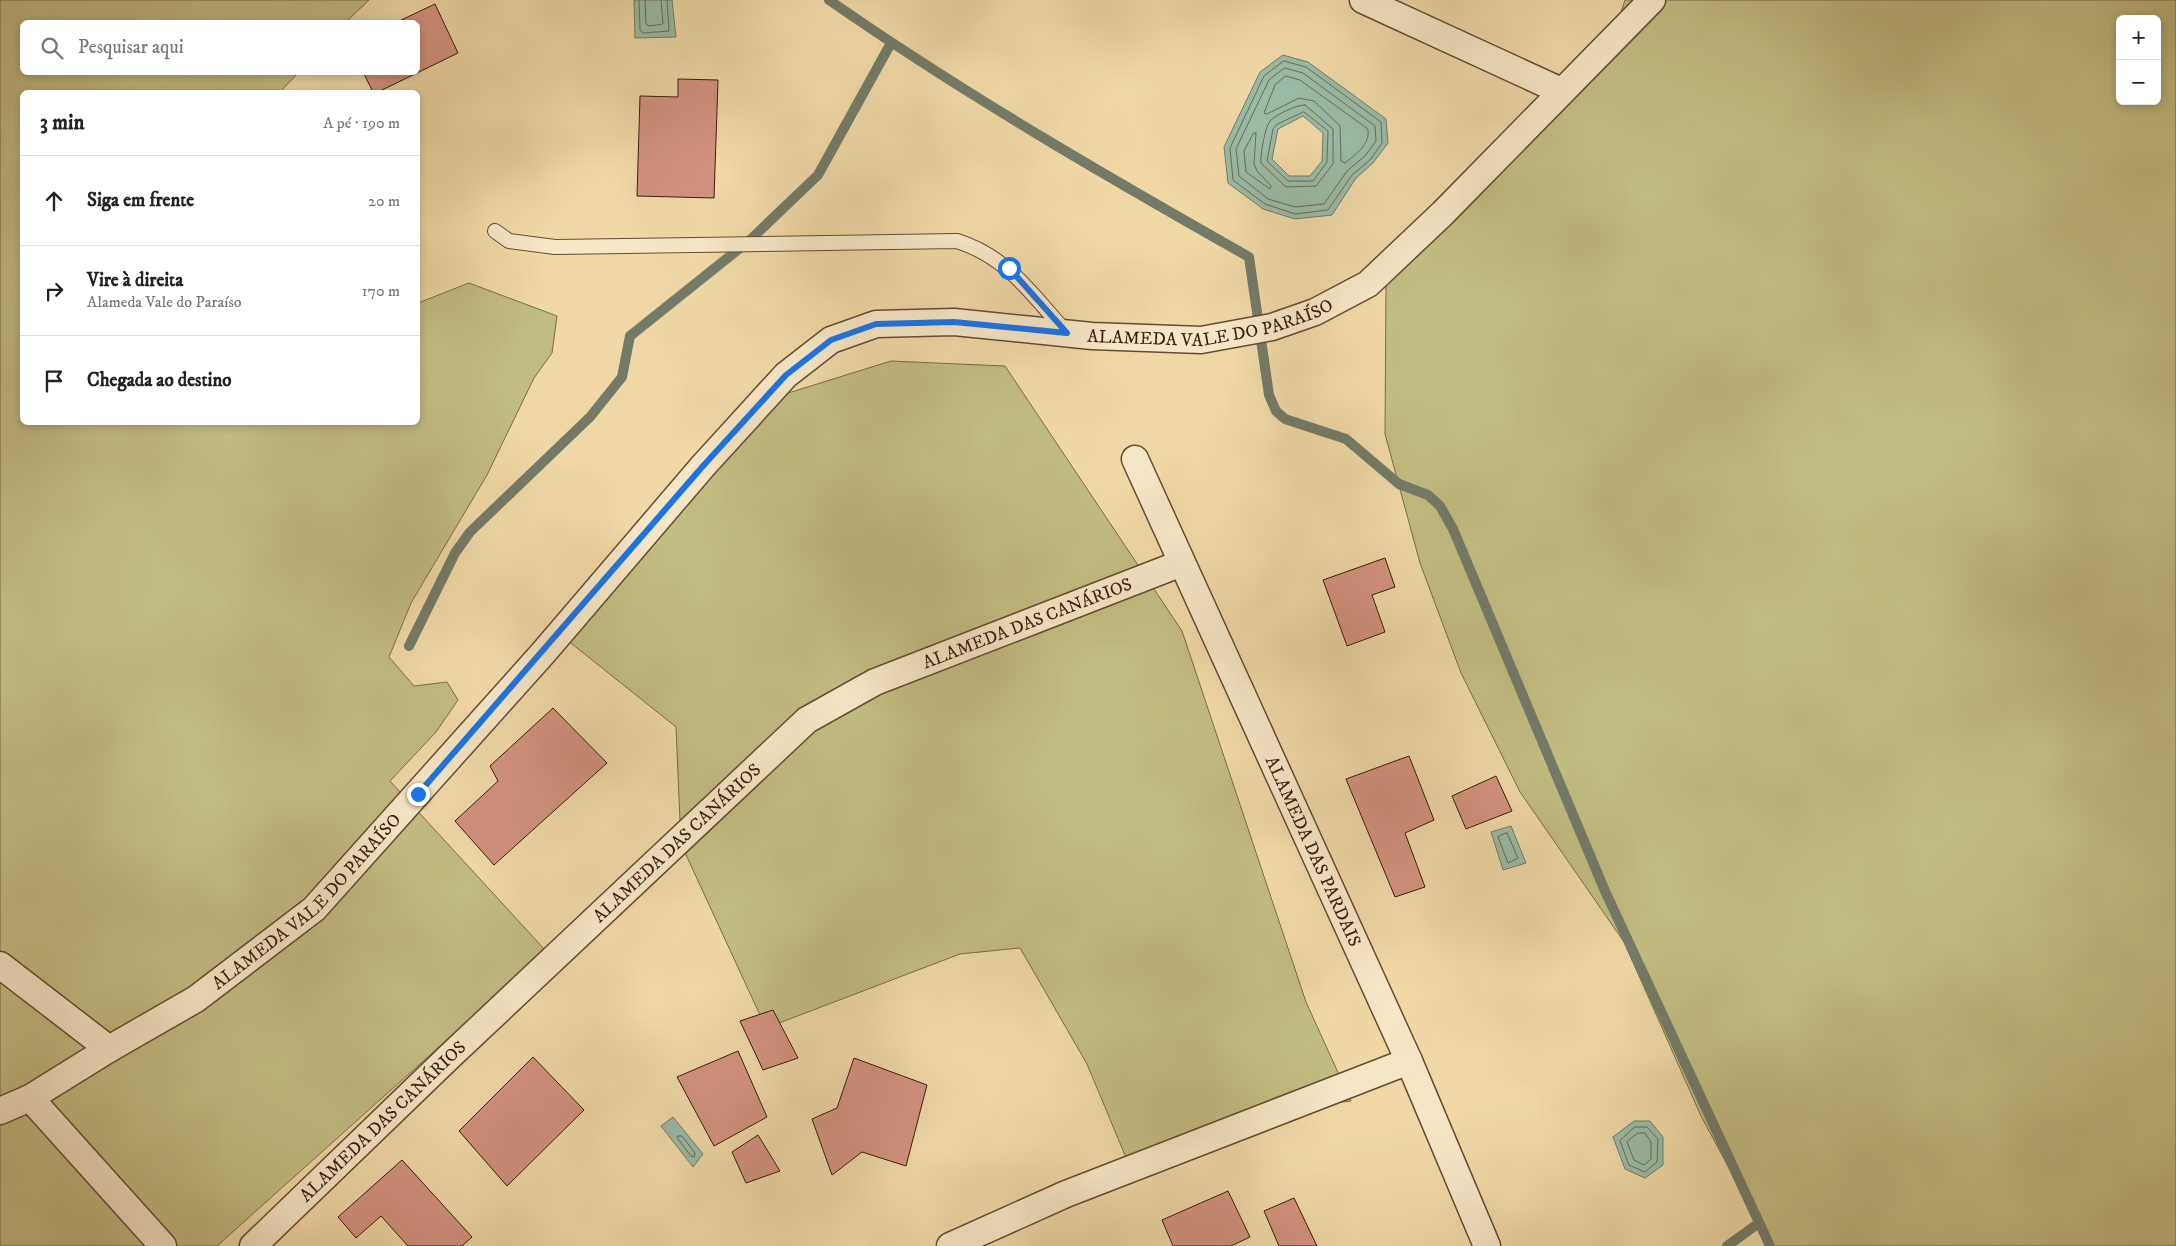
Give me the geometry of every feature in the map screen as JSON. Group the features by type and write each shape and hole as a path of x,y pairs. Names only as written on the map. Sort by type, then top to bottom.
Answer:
{"street":[{"path":"1362,0 1561,91"},
{"name":"ALAMEDA VALE DO PARAÍSO","path":"0,1111 30,1098 109,1049 196,999 314,909 530,667 703,466 779,382 831,340 876,324 954,322 1067,333 1201,340 1272,327 1315,312 1368,284 1443,213 1652,0"},
{"name":"ALAMEDA DAS PARDAIS","path":"1135,459 1409,1061 1486,1246"},
{"name":"ALAMEDA DAS CANÁRIOS","path":"253,1246 450,1056 807,720 875,682 1182,563"},
{"path":"0,965 109,1049"},
{"path":"950,1246 1066,1194 1409,1061"},
{"path":"30,1098 163,1246"}],"lane":[{"path":"495,231 509,241 555,247 957,241 995,257 1009,268 1067,333"}],"shaded area":[{"path":"0,0 369,0 348,20 20,20 20,75 296,75 282,90 20,90 20,425 420,425 420,302 469,283 557,316 552,353 534,378 487,475 411,603 389,657 414,686 447,682 458,700 436,732 390,781 546,951 217,1246 0,1246"},
{"path":"1625,0 2176,0 2176,1246 1771,1246 1701,1116 1624,942 1520,792 1461,673 1420,563 1385,434 1386,278 1619,18"},
{"path":"891,361 1005,366 1182,631 1306,1002 1351,1101 1257,1113 1127,1160 1087,1064 1020,948 960,954 766,1028 681,844 676,727 552,628 785,394"}],"water":[{"path":"634,0 672,0 676,37 635,38"},
{"path":"1283,55 1308,62 1386,119 1388,143 1373,163 1356,178 1332,215 1295,219 1263,209 1228,183 1224,147 1260,72","holes":["1303,116 1323,133 1322,161 1310,176 1289,176 1272,159 1278,129"]},
{"path":"1511,826 1526,863 1503,870 1491,832"},
{"path":"673,1117 703,1154 693,1167 661,1126"},
{"path":"1634,1121 1650,1121 1663,1137 1663,1165 1645,1178 1625,1169 1613,1137"}],"building":[{"path":"435,4 458,53 420,72 420,20 401,20"},
{"path":"364,75 413,75 382,90 372,90"},
{"path":"678,79 718,80 714,198 637,196 640,96 678,97"},
{"path":"1385,558 1395,587 1372,595 1385,632 1347,646 1323,580"},
{"path":"553,708 607,763 494,865 455,821 498,781 490,766"},
{"path":"1409,756 1434,820 1405,833 1425,887 1395,897 1346,779"},
{"path":"1496,776 1512,811 1466,829 1452,796"},
{"path":"773,1010 798,1058 763,1070 740,1021"},
{"path":"738,1051 767,1117 714,1146 677,1077"},
{"path":"533,1057 584,1110 507,1186 459,1131"},
{"path":"854,1058 927,1085 906,1166 862,1152 832,1175 812,1119 837,1108"},
{"path":"758,1135 780,1171 746,1183 732,1152"},
{"path":"402,1160 472,1237 462,1246 408,1246 381,1216 356,1238 338,1217"},
{"path":"1228,1191 1250,1237 1231,1246 1173,1246 1162,1220"},
{"path":"1294,1198 1317,1246 1279,1246 1264,1211"}],"waterway":[{"path":"829,0 984,101 1089,165 1249,257 1269,395 1276,411 1285,419 1346,439 1399,484 1428,495 1440,506 1453,529 1605,891 1770,1246"},
{"path":"409,646 455,553 470,532 590,417 622,377 630,336 750,240 818,175 891,43"},
{"path":"1727,1246 1759,1223"}],"route":[{"path":"418,794 544,652 703,466 786,375 831,340 876,324 954,322 1067,333 1009,268"}]}
